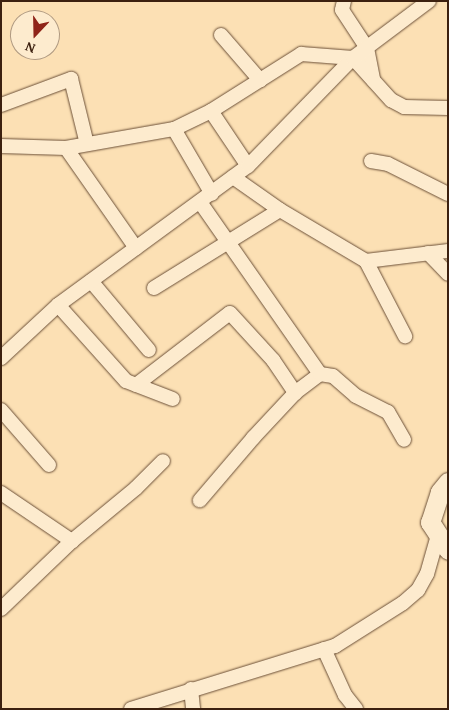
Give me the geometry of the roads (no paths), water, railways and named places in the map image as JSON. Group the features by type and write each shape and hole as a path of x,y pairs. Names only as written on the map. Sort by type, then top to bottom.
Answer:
{"street":[{"path":"344,1 342,10 367,48 373,80"},
{"path":"1,358 58,305 248,166 353,58 429,1"},
{"path":"221,35 260,80"},
{"path":"1,146 66,148 174,129 211,111 301,54 353,58 391,100 404,107 448,108"},
{"path":"1,105 71,78 87,144"},
{"path":"211,111 248,166"},
{"path":"174,129 212,194"},
{"path":"66,148 136,248"},
{"path":"370,161 388,164 448,194"},
{"path":"234,177 280,210 366,261 405,336"},
{"path":"200,202 320,374"},
{"path":"154,288 229,244 280,210"},
{"path":"366,261 448,251"},
{"path":"428,253 448,274"},
{"path":"91,281 149,350"},
{"path":"58,305 126,381 173,399"},
{"path":"136,385 230,313 274,360 295,393"},
{"path":"200,500 295,393 320,374 333,376 356,396 388,412 404,440"},
{"path":"1,410 49,465"},
{"path":"1,609 72,542 136,488 163,461"},
{"path":"131,709 335,646 403,603 418,590 443,542 430,522 440,492 448,482"},
{"path":"4,500 72,542"},
{"path":"324,649 345,695 356,709"},
{"path":"191,689 193,709"}]}
